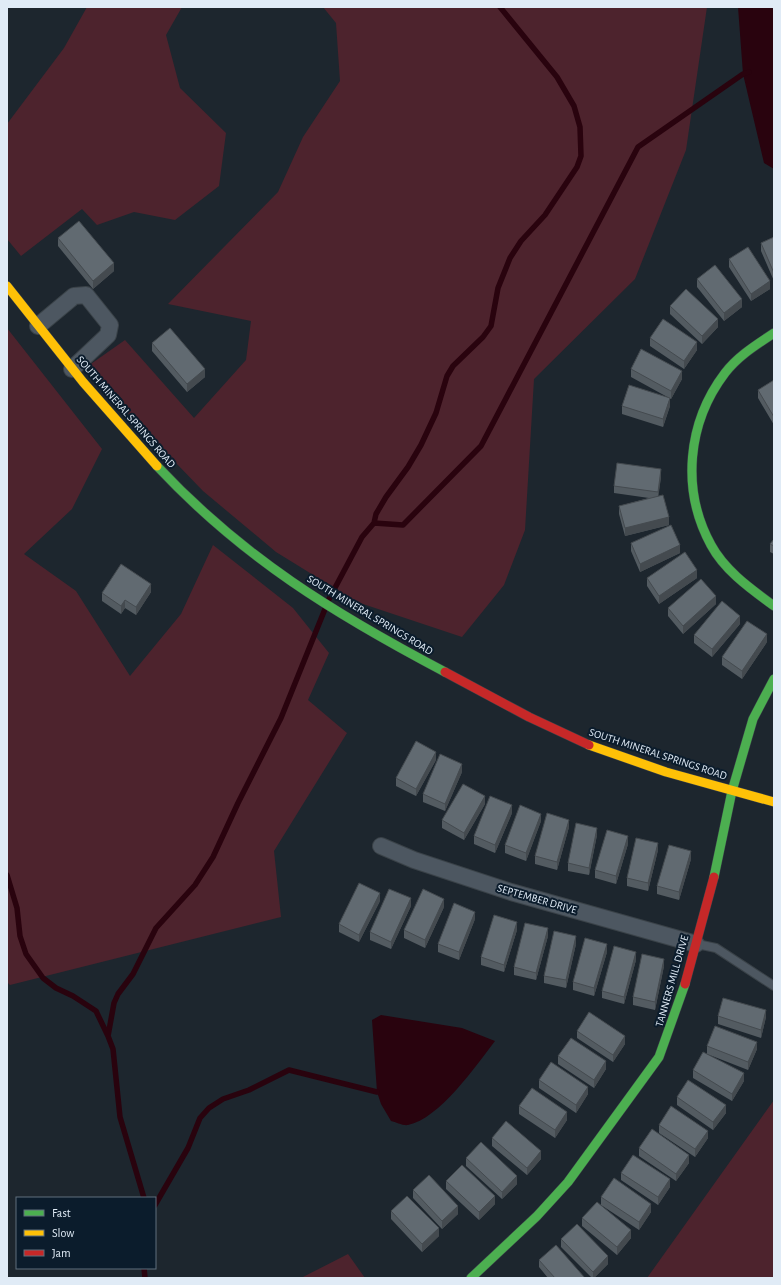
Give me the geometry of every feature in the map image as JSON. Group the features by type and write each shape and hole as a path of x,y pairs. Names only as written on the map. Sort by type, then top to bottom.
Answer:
{"street":[{"name":"SOUTH MINERAL SPRINGS ROAD","path":"7,286 72,368 143,451 193,502 238,543 325,604 416,656 561,733 599,749 634,761 732,791 774,802"},
{"path":"38,326 74,296 86,296 110,325 108,335 72,368"},
{"path":"774,333 758,341 721,376 702,411 693,440 691,473 694,496 702,525 712,546 741,581 774,606"},
{"name":"TANNERS MILL DRIVE","path":"471,1278 537,1216 568,1182 659,1057 673,1024 684,989 721,848 732,791 753,719 774,679"},
{"name":"SEPTEMBER DRIVE","path":"381,846 414,860 511,892 696,944"}],"lane":[{"path":"696,944 716,948 774,986"}],"shaded area":[{"path":"87,7 182,7 166,35 180,88 226,133 219,186 175,220 134,212 97,225 82,209 21,256 7,239 7,124 64,48"},
{"path":"323,7 707,7 686,150 635,279 534,379 525,530 504,585 462,637 357,602 276,552 203,491 119,404 88,366 125,340 194,418 246,360 251,321 168,304 278,192 303,137 340,81 336,23"},
{"path":"738,7 770,7 774,9 774,169 764,163 743,74"},
{"path":"7,328 102,449 72,509 24,554 76,591 130,676 181,614 213,545 293,608 329,653 308,700 347,733 274,851 281,917 10,985 7,982"},
{"path":"381,1015 462,1028 495,1041 467,1077 444,1102 420,1121 406,1125 391,1121 381,1104 377,1092 372,1020"},
{"path":"774,1100 774,1278 647,1278"},
{"path":"348,1254 365,1278 301,1278"}],"building":[{"path":"79,221 114,263 93,281 58,238"},
{"path":"774,237 774,273 761,243"},
{"path":"748,247 770,281 751,294 729,259"},
{"path":"715,265 742,299 724,313 697,279"},
{"path":"686,289 718,319 702,336 670,306"},
{"path":"663,319 697,342 684,361 650,338"},
{"path":"170,328 205,369 187,384 152,343"},
{"path":"641,349 682,371 671,391 631,369"},
{"path":"774,380 774,417 758,390"},
{"path":"629,385 670,398 663,419 622,406"},
{"path":"617,463 661,469 658,492 614,486"},
{"path":"663,495 669,517 625,528 619,506"},
{"path":"671,525 680,545 640,564 631,543"},
{"path":"774,539 774,546 770,544"},
{"path":"685,552 697,570 659,596 647,578"},
{"path":"121,564 151,584 136,607 125,600 121,606 102,593"},
{"path":"701,579 716,596 683,626 668,608"},
{"path":"722,601 740,616 712,649 694,635"},
{"path":"747,621 767,634 742,671 722,657"},
{"path":"416,741 436,752 416,789 396,778"},
{"path":"440,754 462,764 445,804 423,794"},
{"path":"463,784 485,796 464,833 442,820"},
{"path":"490,796 512,805 495,845 474,836"},
{"path":"520,805 541,814 526,853 505,845"},
{"path":"547,813 569,820 557,862 535,856"},
{"path":"576,823 597,828 589,868 568,863"},
{"path":"607,830 628,836 616,876 595,870"},
{"path":"636,838 658,843 648,883 627,878"},
{"path":"669,845 691,851 679,892 657,886"},
{"path":"359,883 380,893 359,935 339,924"},
{"path":"389,889 411,898 391,942 370,932"},
{"path":"423,889 444,899 425,940 404,930"},
{"path":"454,903 475,912 459,952 438,944"},
{"path":"494,915 517,922 504,965 481,957"},
{"path":"525,923 548,928 536,973 514,967"},
{"path":"554,931 576,936 566,980 544,976"},
{"path":"585,938 607,944 594,988 573,982"},
{"path":"614,946 636,952 624,997 602,991"},
{"path":"642,954 664,959 655,1002 633,997"},
{"path":"723,998 766,1010 761,1030 718,1016"},
{"path":"589,1012 625,1036 613,1055 577,1031"},
{"path":"715,1026 757,1042 748,1062 707,1046"},
{"path":"571,1038 606,1061 594,1080 558,1056"},
{"path":"703,1052 744,1073 732,1094 693,1070"},
{"path":"551,1062 588,1087 576,1105 539,1080"},
{"path":"688,1080 726,1105 713,1122 677,1097"},
{"path":"532,1088 567,1112 555,1130 519,1106"},
{"path":"671,1106 708,1131 695,1149 659,1125"},
{"path":"506,1121 541,1151 527,1168 492,1138"},
{"path":"652,1129 689,1155 676,1174 639,1148"},
{"path":"481,1142 517,1176 502,1192 466,1158"},
{"path":"633,1155 670,1179 658,1197 621,1173"},
{"path":"462,1165 495,1196 479,1212 446,1181"},
{"path":"429,1175 458,1206 442,1221 413,1190"},
{"path":"614,1178 651,1204 639,1222 601,1197"},
{"path":"407,1196 439,1228 422,1244 391,1211"},
{"path":"597,1202 631,1230 617,1247 582,1218"},
{"path":"577,1224 608,1256 593,1272 561,1239"},
{"path":"556,1245 585,1278 555,1278 539,1260"}],"waterway":[{"path":"328,601 362,537 374,523 376,514 386,497 408,467 421,445 436,413 447,376 453,366 483,337 491,326 498,288 510,258 521,241 545,215 577,167 581,156 580,127 574,106 557,77 500,7"},
{"path":"374,523 403,525 481,446 638,147 743,74 749,72"},
{"path":"108,1036 114,1003 118,994 133,974 156,928 195,885 213,857 238,803 281,718 325,609"},
{"path":"7,875 17,908 20,936 26,954 43,978 56,988 73,996 96,1011 108,1036 113,1049 120,1117 144,1197"},
{"path":"156,1203 188,1148 200,1118 209,1108 223,1099 249,1090 289,1070 377,1092"},
{"path":"144,1269 145,1278"}],"traffic: fast":[{"path":"774,333 736,361 725,373 712,392 696,435 692,457 692,480 695,502 701,524 711,545 724,563 739,579 774,606"},
{"path":"157,466 223,529 292,582 328,606 445,672"},
{"path":"714,877 732,791 753,719 774,679"},
{"path":"471,1278 537,1216 568,1182 659,1057 685,984"}],"traffic: slow":[{"path":"7,286 83,382 157,466"},
{"path":"589,745 666,772 774,802"}],"traffic: jam":[{"path":"445,672 529,717 589,745"},
{"path":"685,984 714,877"}]}
